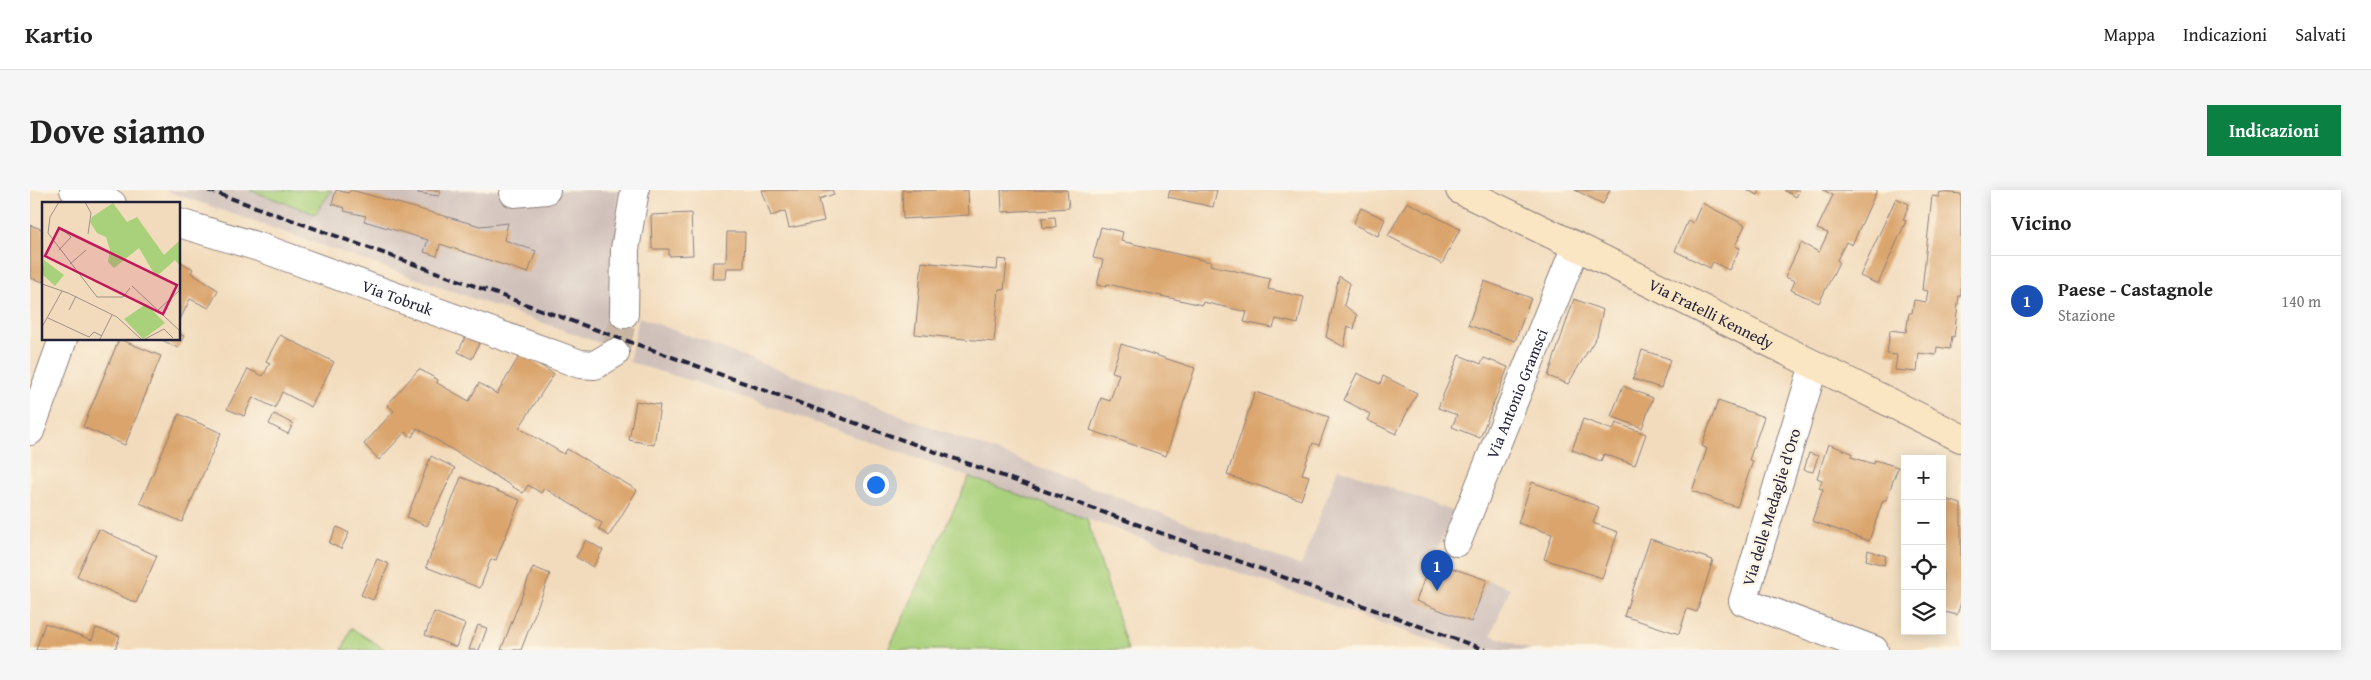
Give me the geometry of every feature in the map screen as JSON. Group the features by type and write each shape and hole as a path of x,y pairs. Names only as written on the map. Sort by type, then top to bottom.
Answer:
{"street":[{"path":"74,190 107,202"},
{"path":"514,193 546,190"},
{"path":"624,314 625,248 635,190"},
{"name":"Via Fratelli Kennedy","path":"1460,190 1961,438"},
{"name":"Via Tobruk","path":"180,224 262,248 580,364 595,365 614,353"},
{"name":"Via Antonio Gramsci","path":"1457,542 1576,246"},
{"path":"30,431 63,340"},
{"name":"Via delle Medaglie d'Oro","path":"1814,364 1743,601 1874,650"}],"shaded area":[{"path":"164,190 250,190 315,214 332,190 618,190 613,322 603,344"},
{"path":"639,317 1301,566 1338,468 1455,512 1431,561 1510,588 1491,635 1532,650 1458,650 737,395 629,362"}],"green space":[{"path":"250,190 332,190 315,214"},
{"path":"969,477 1087,519 1128,650 888,650"},
{"path":"351,628 386,650 342,650"}],"building":[{"path":"336,190 348,193 351,190 480,226 508,223 504,240 536,251 528,273 440,244 437,256 424,252 428,240 364,221 366,216 344,211 345,208 332,204"},
{"path":"419,190 440,190 439,196 418,193"},
{"path":"762,190 832,190 834,194 819,199 824,221 789,228 785,211 771,216"},
{"path":"902,190 968,190 969,215 903,219"},
{"path":"1001,190 1067,190 1069,208 1002,212"},
{"path":"1170,190 1217,190 1213,207 1168,197"},
{"path":"1575,190 1610,190 1603,204"},
{"path":"1747,190 1760,190 1758,195"},
{"path":"1784,190 1800,190 1796,197"},
{"path":"1823,190 1877,190 1852,245 1846,242 1837,260 1839,262 1819,303 1791,290 1795,281 1785,277 1801,243 1819,252 1828,233 1817,229 1833,195"},
{"path":"1940,192 1961,194 1961,296 1959,296 1954,337 1952,336 1950,349 1937,347 1936,355 1919,353 1917,372 1895,370 1897,355 1887,354 1890,330 1906,332 1909,313 1912,313 1914,300 1926,302 1928,291 1922,290 1932,196 1939,197"},
{"path":"1896,198 1909,204 1903,220 1906,221 1878,284 1860,276"},
{"path":"1407,202 1460,229 1442,264 1388,236"},
{"path":"1702,203 1745,225 1735,246 1740,248 1729,270 1713,262 1710,268 1675,251 1688,220 1693,223"},
{"path":"1361,208 1385,219 1378,236 1353,224"},
{"path":"691,213 693,255 669,256 669,249 652,249 651,215"},
{"path":"1055,217 1056,227 1043,228 1042,218"},
{"path":"30,225 42,229 42,281 30,278"},
{"path":"1101,227 1123,232 1121,241 1211,262 1210,265 1270,279 1268,289 1304,297 1298,324 1276,319 1273,328 1244,322 1247,312 1203,302 1202,305 1107,284 1106,287 1097,285 1103,260 1093,258"},
{"path":"727,232 745,232 744,268 727,268 726,279 712,279 713,262 726,262"},
{"path":"998,259 1007,260 1004,290 999,289 994,342 915,334 922,262 997,270"},
{"path":"180,262 193,269 191,273 218,290 209,308 190,299 180,320"},
{"path":"1339,276 1350,283 1344,305 1357,315 1354,329 1348,326 1344,347 1326,337"},
{"path":"1484,281 1531,298 1515,341 1468,325"},
{"path":"1574,299 1603,310 1597,336 1568,384 1548,376"},
{"path":"468,332 482,338 472,359 458,352"},
{"path":"180,334 184,336 178,348 162,340 180,340"},
{"path":"280,335 334,362 311,407 282,392 275,408 253,397 244,416 227,409 248,369 263,376 270,363 266,361"},
{"path":"119,340 161,356 125,445 83,427"},
{"path":"1121,344 1195,368 1166,456 1090,430 1101,398 1110,401 1119,374 1112,372"},
{"path":"1642,350 1670,359 1661,388 1633,379"},
{"path":"521,353 554,374 519,428 564,454 567,449 637,490 609,536 599,529 602,523 544,488 541,493 528,485 523,493 417,428 412,437 405,432 379,460 364,444 394,411 387,405 419,369 438,380 437,383 469,401 479,383 497,394"},
{"path":"1459,355 1481,364 1484,358 1508,367 1480,438 1452,427 1457,415 1438,408"},
{"path":"1357,373 1380,384 1383,376 1417,393 1396,434 1367,420 1370,414 1344,400"},
{"path":"1623,386 1653,398 1642,428 1611,416"},
{"path":"1255,392 1329,417 1319,445 1313,443 1302,474 1309,476 1301,500 1227,475"},
{"path":"636,401 660,405 654,445 629,440"},
{"path":"1718,401 1764,417 1749,460 1753,461 1737,507 1692,491 1707,449 1702,446"},
{"path":"179,414 221,433 182,522 140,503"},
{"path":"274,414 293,424 288,434 269,424"},
{"path":"1583,419 1613,430 1616,423 1646,434 1635,465 1604,454 1601,461 1572,450"},
{"path":"1828,444 1852,453 1851,457 1874,464 1875,460 1898,467 1886,500 1883,500 1869,541 1812,521 1823,489 1819,488 1822,480 1817,478"},
{"path":"1809,453 1818,456 1813,472 1804,470"},
{"path":"431,456 455,468 427,526 407,517"},
{"path":"461,477 520,500 496,560 491,559 480,588 426,567"},
{"path":"1532,482 1599,507 1593,523 1618,532 1602,578 1544,559 1552,534 1518,523"},
{"path":"1946,499 1961,504 1961,602 1957,615 1946,612"},
{"path":"337,527 349,533 341,549 329,543"},
{"path":"99,529 157,556 136,603 77,576"},
{"path":"1650,539 1713,560 1697,612 1687,609 1679,634 1624,616"},
{"path":"586,540 603,550 593,567 576,557"},
{"path":"1868,550 1886,556 1884,565 1866,560"},
{"path":"377,559 389,564 373,600 361,595"},
{"path":"1431,561 1487,580 1471,622 1416,601"},
{"path":"533,567 550,574 521,650 501,650"},
{"path":"434,612 465,624 456,647 425,635"},
{"path":"45,623 92,640 96,628 120,636 115,650 36,650"},
{"path":"478,625 487,628 479,650 469,650"}],"tunnel":[{"path":"615,353 624,314"}],"railway":[{"path":"208,190 1486,650"}],"place":[{"name":"Paese - Castagnole","path":"1437,591"}]}
